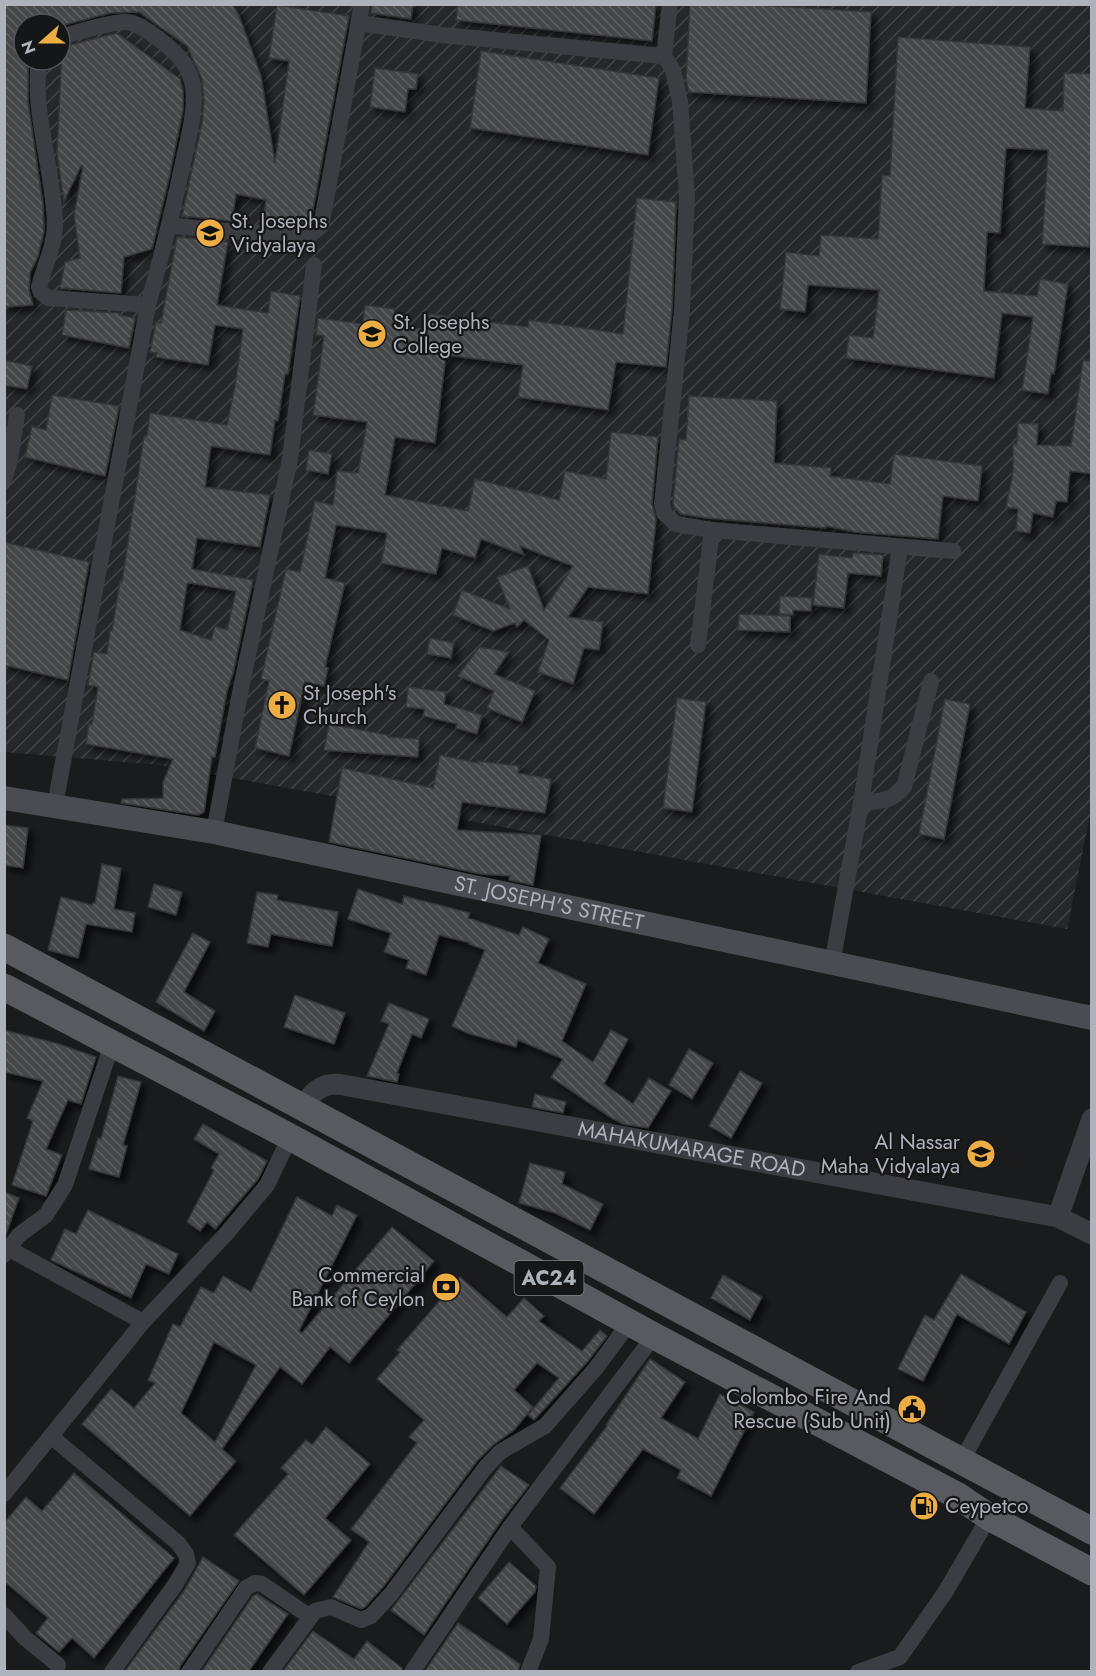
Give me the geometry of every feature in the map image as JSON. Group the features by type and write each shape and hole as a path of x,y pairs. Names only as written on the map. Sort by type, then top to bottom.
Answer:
{"main road":[{"name":"ST. JOSEPH'S STREET","path":"4,798 214,832 1092,1018"},
{"name":"AC24","path":"4,947 1092,1531"},
{"name":"AC24","path":"4,987 290,1137 654,1336 958,1496 989,1517 1092,1572"},
{"path":"290,1137 303,1107"}],"street":[{"path":"670,4 664,56 673,70 681,101 687,197 682,310 662,504 664,513 676,524 712,530 953,551"},
{"path":"169,229 175,226 239,232 308,234 321,226 358,23 357,5"},
{"path":"55,805 148,305 169,229 190,132 194,95 187,69 173,50 152,34 128,22 72,34"},
{"path":"358,23 442,35 664,56"},
{"path":"39,72 40,112 55,224 52,247 40,282 41,292 48,298 148,305"},
{"path":"214,832 240,688 290,459 314,265"},
{"path":"4,480 10,460 17,415"},
{"path":"698,645 712,530"},
{"path":"832,964 861,803 900,547"},
{"path":"861,803 896,797 904,787 931,681"},
{"path":"112,1044 65,1185 46,1215 19,1235 6,1250 143,1322"},
{"name":"MAHAKUMARAGE ROAD","path":"303,1107 311,1094 319,1087 338,1084 1058,1217 1092,1234"},
{"path":"1058,1217 1092,1119"},
{"path":"4,1494 143,1322 226,1234 267,1185 290,1137"},
{"path":"961,1462 1060,1283"},
{"path":"270,1671 309,1616 315,1611 331,1607 361,1620 371,1616 391,1594 485,1468 500,1452 545,1426 596,1368 630,1322"},
{"path":"412,1671 510,1527 654,1336"},
{"path":"52,1437 178,1543 186,1554 188,1563 175,1585 112,1671"},
{"path":"858,1671 900,1657 946,1591 989,1517"},
{"path":"510,1527 548,1566 541,1640 528,1671"},
{"path":"189,1671 246,1588 255,1583 272,1590 309,1616"},
{"path":"4,1616 24,1637 58,1665"}],"shaded area":[{"path":"4,5 1091,5 1092,805 1067,929 160,765 5,752"}],"building":[{"path":"4,4 232,4 239,15 261,76 275,163 289,61 269,58 277,5 349,16 311,220 306,223 263,222 266,200 236,194 232,221 182,216 202,123 204,100 202,79 187,46 139,12 110,13 72,23 72,12 12,12 12,72 28,72 28,102 43,205 44,231 38,256 30,273 29,290 33,305 4,307"},
{"path":"372,4 413,4 411,19 371,13"},
{"path":"458,4 656,4 652,41 456,20"},
{"path":"690,4 743,4 871,12 866,103 689,92 686,80"},
{"path":"117,33 180,79 183,91 183,110 152,249 124,257 121,293 60,288 65,262 80,258 74,215 83,166 64,201 57,153 61,72 72,72 72,44"},
{"path":"898,37 1030,47 1025,108 1063,111 1064,73 1092,74 1092,209 1089,247 1042,244 1048,150 1006,148 1000,233 987,232 984,291 1037,296 1040,279 1068,284 1054,374 1051,373 1048,394 1022,390 1033,317 1002,313 994,378 846,358 849,335 873,338 879,290 808,285 805,312 780,309 786,252 819,256 821,235 878,239 882,175 890,176"},
{"path":"481,51 659,78 648,155 470,128"},
{"path":"375,68 418,74 416,89 408,89 405,112 370,107"},
{"path":"637,198 676,202 672,309 666,367 616,362 608,410 518,397 523,365 446,355 435,443 395,437 385,495 468,511 475,479 559,500 565,471 606,479 611,432 658,437 652,503 656,520 648,594 588,587 568,617 603,622 599,650 584,648 573,684 538,672 549,640 524,620 517,627 515,623 493,631 453,615 462,590 510,609 497,577 528,566 544,610 573,566 520,546 524,555 481,539 475,558 442,548 436,574 381,563 387,533 336,525 325,578 345,583 325,667 328,668 324,686 305,682 289,756 255,748 269,681 261,679 286,569 300,572 315,501 333,505 337,471 358,473 367,422 313,415 324,336 316,335 318,318 363,324 365,305 395,309 393,325 427,330 429,314 528,327 529,320 623,334"},
{"path":"177,237 228,242 217,305 268,313 271,291 300,296 288,374 285,374 270,455 211,446 205,487 270,495 260,547 197,538 192,569 253,580 227,691 215,757 212,757 204,812 198,815 121,803 122,799 163,798 163,782 173,759 86,744 98,687 88,685 94,652 107,654 120,581 122,582 144,436 147,436 150,413 227,425 235,386 243,329 215,325 208,365 156,357 157,353 150,352 156,322 161,323","holes":["187,584 236,591 227,630 215,626 211,640 180,630"]},
{"path":"66,310 119,313 119,315 135,318 129,348 62,335"},
{"path":"4,360 32,366 27,389 4,385"},
{"path":"1083,360 1092,361 1092,474 1070,471 1067,502 1056,501 1053,517 1033,513 1030,533 1016,531 1018,509 1006,507 1013,473 1013,444 1017,444 1018,423 1038,424 1037,445 1071,446"},
{"path":"52,395 119,406 105,476 25,457 32,426 46,430"},
{"path":"689,396 777,401 774,463 831,468 830,476 890,484 894,454 982,466 978,501 943,496 938,539 855,532 826,526 826,528 681,514 673,503 679,439 686,440"},
{"path":"309,450 332,454 328,474 306,470"},
{"path":"4,542 89,562 68,680 4,665"},
{"path":"853,553 883,555 881,576 848,573 844,608 813,605 819,554 852,558"},
{"path":"780,596 812,598 811,611 793,610 793,615 779,614"},
{"path":"739,614 790,616 790,632 738,630"},
{"path":"430,638 454,643 451,658 427,654"},
{"path":"479,647 509,652 494,674 535,691 522,722 487,708 494,691 458,676"},
{"path":"408,687 446,692 444,704 482,715 477,734 456,728 457,724 423,716 425,709 406,707"},
{"path":"677,698 706,702 692,812 663,808"},
{"path":"945,699 970,704 944,839 919,834"},
{"path":"329,724 388,735 388,737 419,739 418,757 324,750"},
{"path":"440,755 478,763 478,761 519,766 518,773 551,779 545,813 462,802 457,830 541,835 533,885 509,880 510,876 481,874 329,842 342,768 433,788"},
{"path":"4,825 28,828 23,868 4,865"},
{"path":"102,864 121,868 114,909 135,913 132,932 86,924 78,958 48,950 61,897 92,905 95,903"},
{"path":"154,884 182,892 176,915 148,907"},
{"path":"358,889 402,904 404,896 470,913 468,918 519,935 523,927 549,939 538,963 586,984 562,1041 593,1062 611,1030 628,1039 604,1084 633,1104 649,1078 671,1091 648,1128 623,1124 551,1077 563,1059 518,1040 516,1047 467,1033 452,1026 485,950 470,943 439,935 426,975 406,968 409,960 384,952 391,933 348,919"},
{"path":"257,892 278,895 277,900 338,912 332,946 271,934 268,947 247,943"},
{"path":"193,933 210,942 184,992 215,1011 204,1031 156,1002"},
{"path":"295,995 345,1013 334,1044 284,1027"},
{"path":"389,1003 429,1019 421,1038 412,1034 397,1073 399,1074 397,1082 367,1076 389,1024 381,1021"},
{"path":"4,1030 59,1044 96,1057 81,1104 68,1100 46,1149 62,1155 46,1196 12,1185 33,1121 27,1118 43,1081 4,1072"},
{"path":"689,1049 713,1063 692,1099 669,1085"},
{"path":"740,1071 762,1083 731,1138 709,1126"},
{"path":"118,1076 141,1082 123,1145 127,1146 119,1177 89,1169 98,1138 101,1139"},
{"path":"535,1094 566,1102 563,1113 532,1107"},
{"path":"203,1124 267,1161 258,1179 215,1229 207,1222 200,1231 187,1222 214,1170 211,1168 219,1154 194,1139"},
{"path":"530,1163 565,1172 562,1184 603,1204 590,1230 555,1213 519,1203"},
{"path":"4,1192 19,1198 6,1234 4,1234"},
{"path":"297,1197 332,1216 337,1205 357,1215 299,1331 302,1333 392,1227 434,1261 349,1363 330,1347 302,1384 280,1367 222,1449 236,1461 190,1516 82,1424 111,1389 134,1408 155,1383 148,1380 173,1324 180,1327 201,1287 214,1293 223,1276 251,1292","holes":["214,1342 256,1365 215,1442 181,1413"]},
{"path":"88,1210 178,1254 169,1274 146,1264 131,1298 51,1260 65,1229 76,1234"},
{"path":"961,1274 1026,1312 1009,1344 957,1314 923,1381 898,1369 925,1315 934,1320"},
{"path":"723,1275 762,1297 750,1320 711,1298"},
{"path":"460,1277 507,1317 524,1298 544,1316 539,1321 582,1351 600,1330 607,1336 588,1361 534,1420 528,1415 559,1378 537,1363 514,1390 533,1407 514,1430 493,1445 477,1461 383,1587 361,1609 333,1597 369,1542 351,1529 417,1443 409,1437 424,1420 377,1379 400,1352 397,1350"},
{"path":"650,1359 685,1382 661,1418 698,1439 720,1394 754,1412 711,1496 677,1478 681,1470 643,1449 594,1514 560,1488 607,1426"},
{"path":"326,1427 370,1464 325,1518 351,1540 304,1595 234,1535 288,1474 281,1468 306,1440 312,1445"},
{"path":"501,1466 529,1485 501,1521 424,1635 391,1610"},
{"path":"74,1473 174,1558 94,1658 72,1638 59,1652 36,1633 48,1618 4,1581 4,1523 26,1497 42,1511"},
{"path":"203,1557 239,1581 180,1666 179,1671 125,1671 184,1591"},
{"path":"509,1562 536,1586 535,1592 507,1624 478,1598"},
{"path":"257,1594 288,1614 249,1671 202,1671 253,1596"},
{"path":"458,1623 520,1664 518,1671 425,1671"},
{"path":"313,1631 354,1659 367,1641 402,1668 402,1671 283,1671"}],"place":[{"name":"St. Josephs Vidyalaya","path":"210,233"},
{"name":"St. Josephs College","path":"372,334"},
{"name":"St Joseph's Church","path":"282,705"},
{"name":"Al Nassar Maha Vidyalaya","path":"981,1154"},
{"name":"Commercial Bank of Ceylon","path":"446,1287"},
{"name":"Colombo Fire And Rescue (Sub Unit)","path":"912,1409"},
{"name":"Ceypetco","path":"924,1506"}]}
